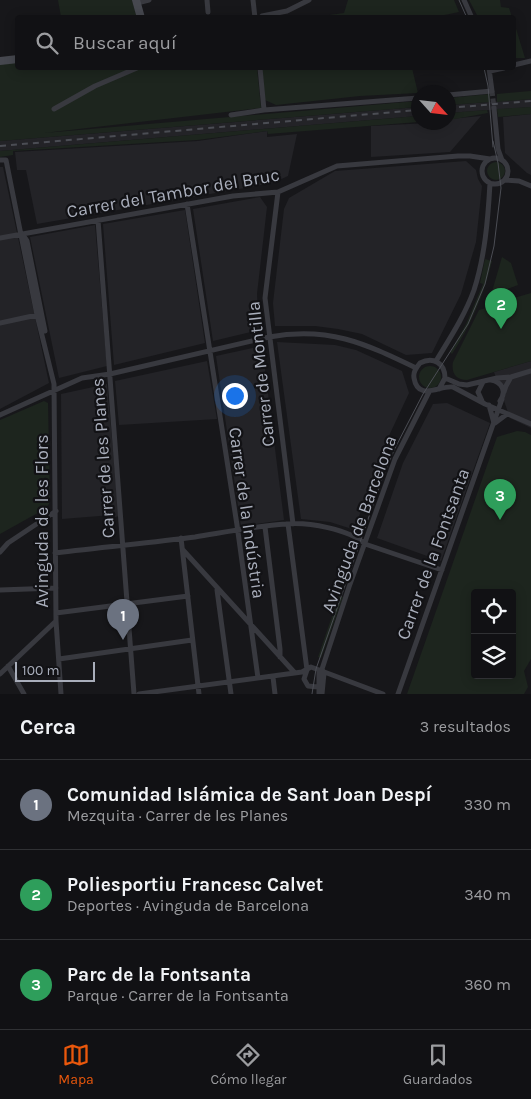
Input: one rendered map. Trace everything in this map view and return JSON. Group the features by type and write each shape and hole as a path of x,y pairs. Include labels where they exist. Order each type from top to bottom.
{"street":[{"path":"141,15 137,1 149,0"},
{"path":"207,0 208,12"},
{"path":"253,0 255,15"},
{"path":"267,15 287,11 309,0"},
{"path":"464,0 471,15"},
{"path":"0,61 15,58"},
{"path":"516,65 531,61"},
{"path":"54,109 95,86 132,70"},
{"path":"260,70 264,110"},
{"path":"456,94 492,91 490,70"},
{"path":"231,115 264,110 411,99"},
{"path":"494,108 498,149 502,160 508,168 505,180"},
{"path":"482,168 498,149"},
{"name":"Carrer del Tambor del Bruc","path":"0,238 233,196 278,192 337,166 458,156 491,159"},
{"path":"475,158 482,168 484,179 492,184 505,180 519,181 531,186"},
{"path":"491,159 502,160"},
{"name":"Avinguda de les Flors","path":"3,160 22,233 37,315 47,349"},
{"path":"436,361 460,320 474,288 485,244 489,193 492,184"},
{"name":"Carrer de Montilla","path":"278,192 265,298 306,670 304,679 308,686 318,687"},
{"name":"Carrer de la Indústria","path":"187,204 258,678"},
{"name":"Carrer de les Planes","path":"98,220 134,694"},
{"name":"Avinguda de les Flors","path":"22,233 27,241 43,321 54,391 56,621 61,694"},
{"path":"0,323 37,315"},
{"path":"0,416 82,378 110,374 292,333 315,333 344,338 367,345 416,368"},
{"path":"439,389 446,378 444,368 436,361 425,361 416,368 414,374 417,386 422,390 429,392 453,388 531,424"},
{"path":"446,378 463,386 507,376 511,377 531,371"},
{"name":"Carrer de la Fontsanta","path":"398,694 500,409 506,386 511,377"},
{"path":"490,405 499,402 503,396 500,384 491,380"},
{"path":"482,402 478,392 483,382"},
{"name":"Avinguda de Barcelona","path":"321,694 318,687 322,671 395,459 429,392"},
{"path":"490,405 494,424 507,414"},
{"path":"0,552 8,543 56,512"},
{"path":"56,553 290,524 337,530 358,537 365,544 442,570"},
{"path":"265,527 280,657"},
{"path":"181,538 199,694"},
{"path":"182,550 294,672"},
{"path":"0,590 56,588"},
{"path":"217,589 231,694"},
{"path":"56,612 188,596"},
{"path":"0,674 56,621"},
{"path":"59,659 192,640"},
{"path":"8,666 24,694"},
{"path":"139,694 169,692 198,685 229,683 302,672 312,668 383,694"},
{"name":"Avinguda de Barcelona","path":"321,694 324,683 322,671"},
{"path":"273,676 275,694"},
{"path":"318,687 324,683"}],"shaded area":[{"path":"58,0 132,0 136,15 61,15"},
{"path":"348,0 454,0 459,12 444,15 330,15 344,13"},
{"path":"469,0 500,0 501,7 509,8 511,15 477,15"},
{"path":"516,29 525,58 516,58"},
{"path":"15,59 15,70 257,70 261,108 44,133 411,102 411,108 0,141 0,61"},
{"path":"262,70 412,70 416,85 411,85 411,93 360,96 276,105 265,100"},
{"path":"531,91 531,99 497,102 497,94"},
{"path":"490,94 490,102 456,104 456,97"},
{"path":"531,99 531,107 456,112 456,104"},
{"path":"531,107 531,114 498,117 497,109"},
{"path":"411,108 411,117 0,151 0,141"},
{"path":"487,110 488,113 456,119 456,112"},
{"path":"531,114 531,175 505,153 503,117"},
{"path":"481,116 450,152 371,157 371,126 411,124 411,130 456,130 456,118"},
{"path":"411,117 411,123 268,134 267,131 197,140 13,151 13,155 0,157 0,151"},
{"path":"267,131 267,137 297,134 288,176 273,183 37,224 26,170 17,170 15,152 198,141"},
{"path":"466,161 476,170 482,186 476,242 461,294 432,353 406,355 362,334 338,329 315,326 275,326 273,303 284,209 289,198 335,171"},
{"path":"496,162 502,165 505,171 502,177 496,180 490,177 487,171 490,165"},
{"path":"0,167 3,167 49,383 0,409"},
{"path":"260,197 267,207 257,294 259,330 213,341 193,209"},
{"path":"185,210 205,343 114,365 103,224"},
{"path":"95,225 107,366 59,378 30,237"},
{"path":"502,257 511,263 518,285 491,295"},
{"path":"485,259 492,261 485,285 471,321 452,354 450,352 466,324 483,284 480,283"},
{"path":"531,293 531,361 467,380 457,377 454,373 453,362 479,310 486,308 488,312 487,306"},
{"path":"277,342 335,345 356,350 402,371 409,393 380,455 355,528 352,529 330,522 301,519"},
{"path":"262,346 284,520 241,526 216,356"},
{"path":"207,361 217,419 119,425 115,381"},
{"path":"531,361 531,428 510,418 494,372"},
{"path":"430,366 438,369 441,377 438,385 430,388 422,385 419,377 422,369"},
{"path":"107,384 119,516 112,518 112,515 62,519 61,394"},
{"path":"44,401 48,403 49,504 43,510 0,534 0,420"},
{"path":"447,403 490,423 441,561 377,538 403,463 433,404"},
{"path":"517,431 525,432 531,435 531,659 524,671 528,687 524,694 407,694 497,437"},
{"path":"339,596 343,597 321,658 318,657"}],"tunnel":[{"path":"492,91 494,108"}],"tram line":[{"path":"459,0 466,15"},
{"path":"484,70 488,86 493,147"},
{"path":"312,694 316,669 382,479 395,448 423,394 468,324 485,284 494,246 501,188 493,141"}],"railway":[{"path":"456,107 531,101"},
{"path":"0,146 411,111"}],"place":[{"name":"Poliesportiu Francesc Calvet","path":"501,329"},
{"name":"Parc de la Fontsanta","path":"500,520"},
{"name":"Comunidad Islámica de Sant Joan Despí","path":"123,640"}]}
